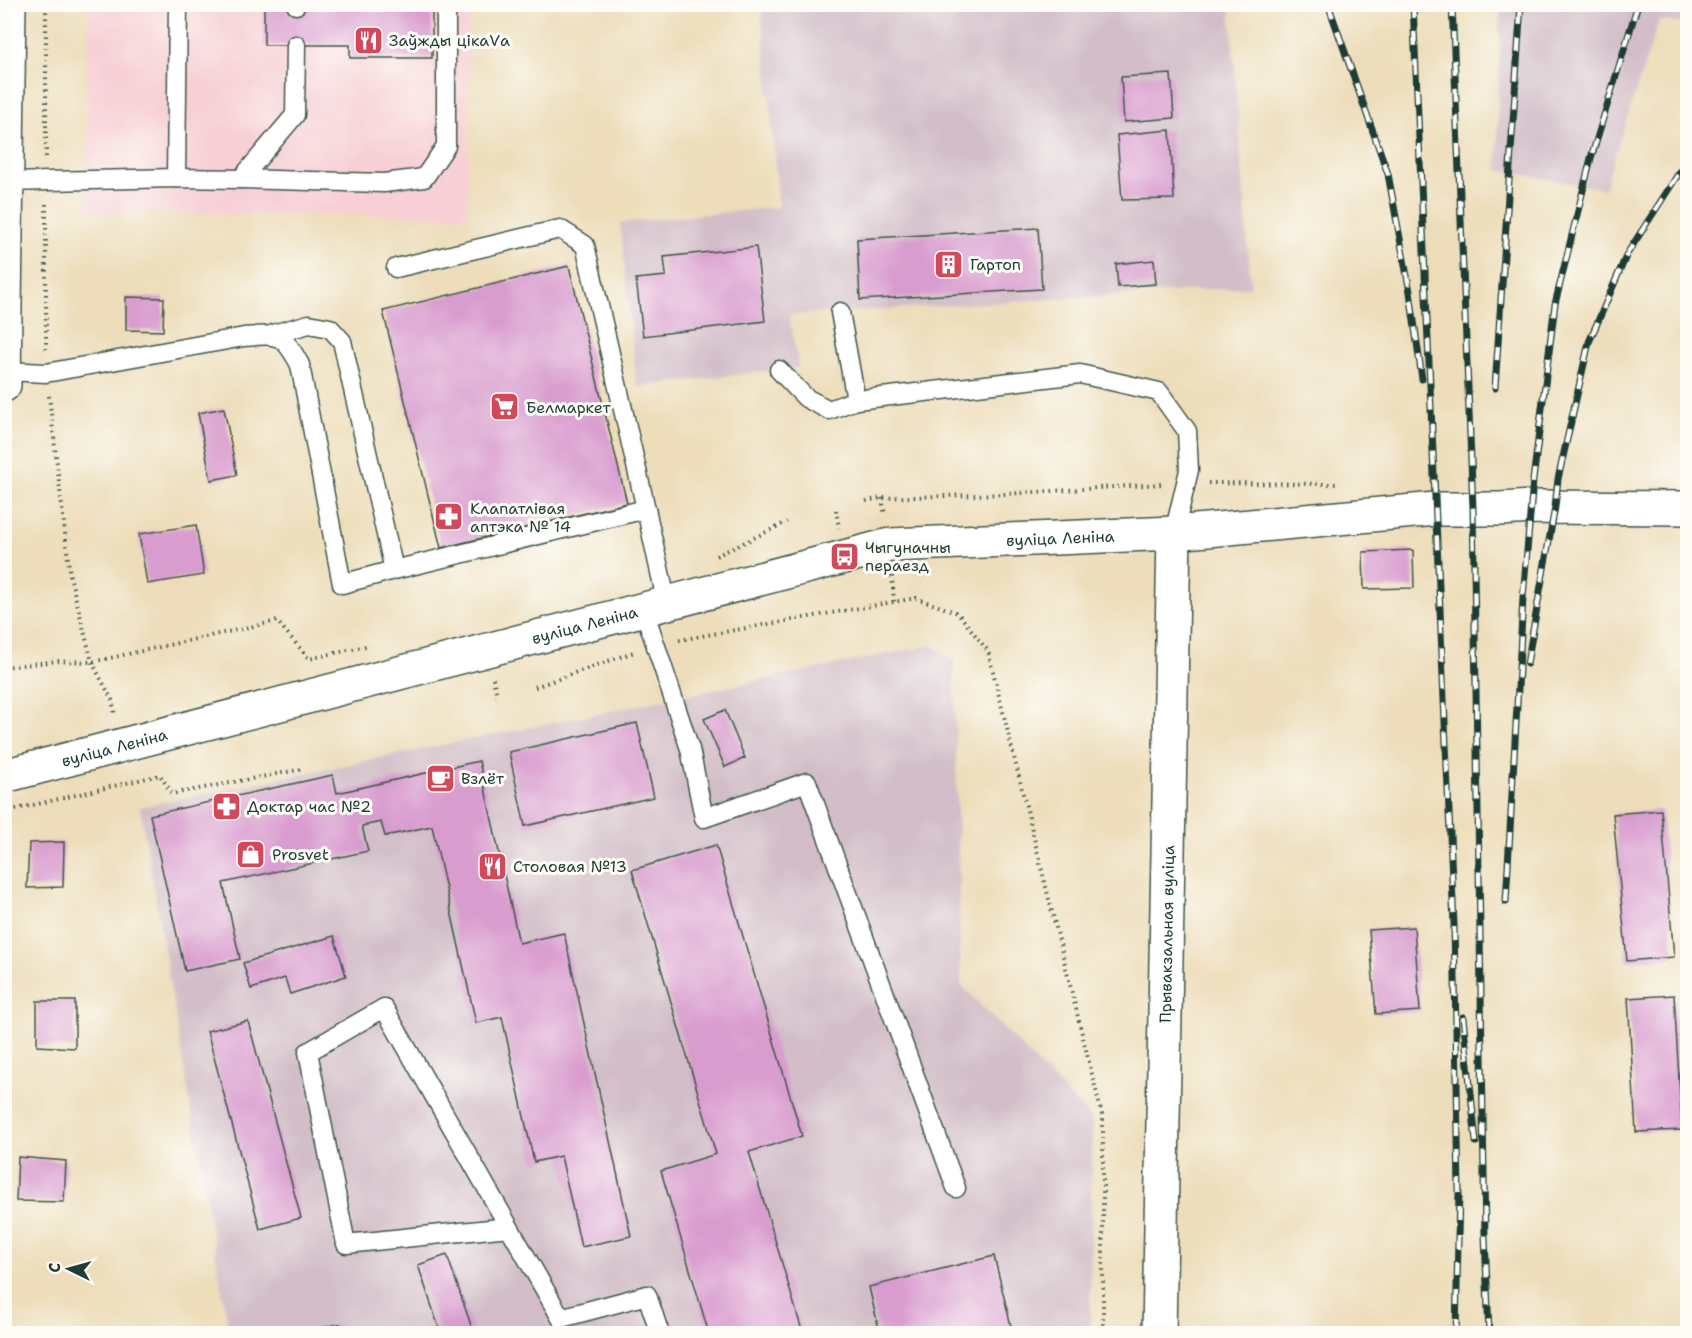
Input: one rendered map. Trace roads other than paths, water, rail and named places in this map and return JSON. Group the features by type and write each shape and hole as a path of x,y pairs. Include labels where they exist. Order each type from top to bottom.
{"street":[{"path":"5,378 8,12"},
{"name":"вуліца Леніна","path":"4,776 890,545 1174,533 1436,509 1688,508"},
{"name":"Прывакзальная вуліца","path":"1159,1334 1174,533"}],"lane":[{"path":"176,178 178,4"},
{"path":"7,183 176,178 384,183 424,178 446,146 446,4"},
{"path":"241,179 295,115 296,45"},
{"path":"396,268 560,229 585,244 646,509 656,607 656,644 690,749 704,818 807,782 956,1188"},
{"path":"840,312 856,400"},
{"path":"5,378 273,334 309,324 330,328 342,341 394,570"},
{"path":"273,334 289,344 300,365 342,584 646,509"},
{"path":"779,370 806,398 829,410 856,400 1080,374 1159,392 1187,431 1189,471 1174,533"},
{"path":"509,1227 345,1244 308,1052 384,1008 561,1318 647,1295 660,1334"}],"railway":[{"path":"1328,4 1388,174 1410,292 1422,379"},
{"path":"1413,4 1454,924 1459,1191 1456,1334"},
{"path":"1452,4 1473,508 1485,1236 1489,1334"},
{"path":"1495,388 1521,4"},
{"path":"1506,902 1523,598 1533,480 1555,304 1591,158 1638,4"},
{"path":"1527,664 1558,479 1589,342 1627,254 1688,159"},
{"path":"1463,1017 1476,1142"}],"place":[{"name":"Заўжды цікаVа","path":"368,40"},
{"name":"Гартоп","path":"949,264"},
{"name":"Белмаркет","path":"505,407"},
{"name":"Клапатлівая аптэка № 14","path":"449,517"},
{"name":"Чыгуначны пераезд","path":"844,556"},
{"name":"Взлёт","path":"440,778"},
{"name":"Доктар час №2","path":"226,806"},
{"name":"Prosvet","path":"251,854"},
{"name":"Столовая №13","path":"492,866"}]}
